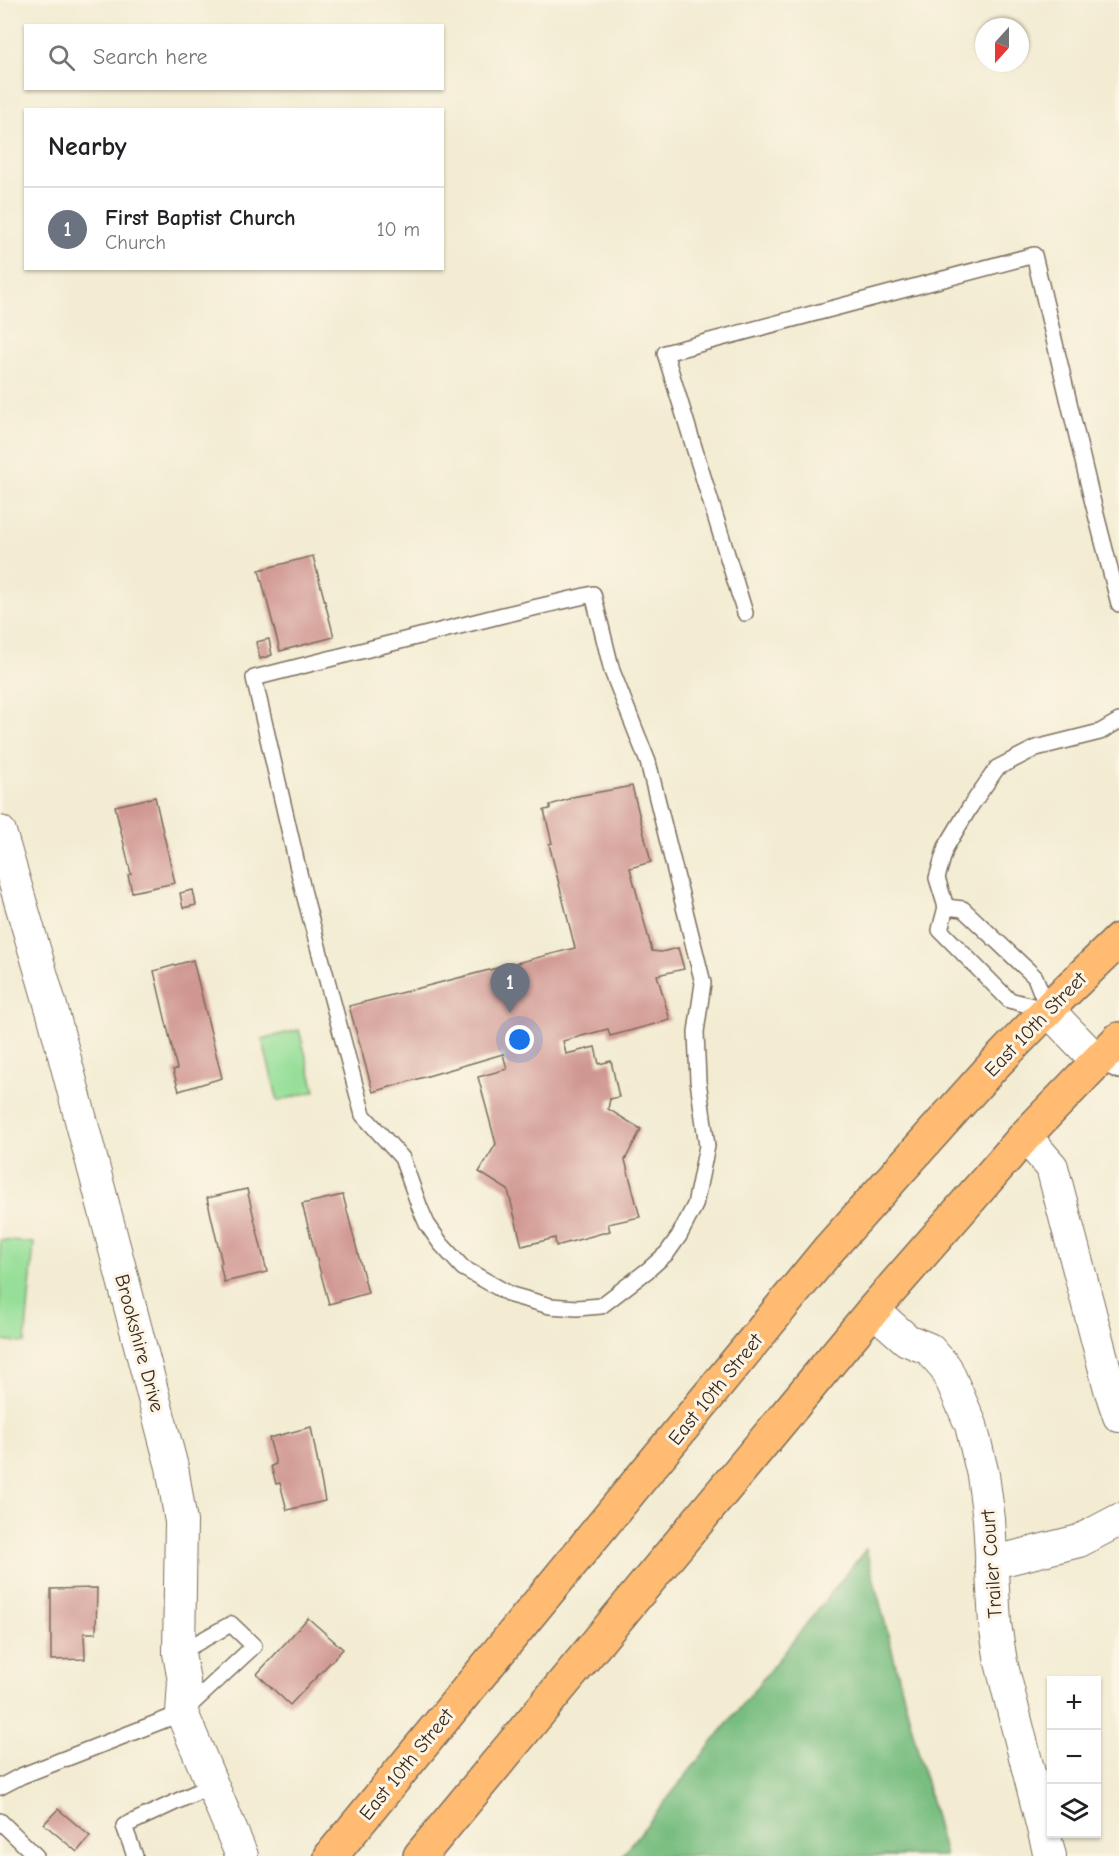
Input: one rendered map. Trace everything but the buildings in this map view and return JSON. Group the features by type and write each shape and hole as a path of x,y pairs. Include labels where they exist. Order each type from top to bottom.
{"main road":[{"name":"East 10th Street","path":"331,1856 829,1249 977,1083 1119,940"},
{"path":"420,1856 873,1310 1025,1136 1112,1057"}],"street":[{"name":"Brookshire Drive","path":"0,832 54,1017 172,1467 181,1522 179,1653 184,1681 182,1713 242,1856"},
{"path":"1048,1010 1112,1057"},
{"path":"1025,1136 1052,1167 1119,1416"},
{"name":"Trailer Court","path":"873,1310 907,1340 929,1349 946,1368 971,1425 983,1475 989,1519 995,1624 1001,1662 1050,1856"},
{"path":"991,1563 1079,1541 1119,1520"}],"lane":[{"path":"745,613 665,353 1034,255 1119,604"},
{"path":"593,594 612,671 648,762 703,983 696,1032 698,1081 707,1146 695,1205 667,1253 601,1306 578,1308 554,1307 511,1295 463,1268 441,1244 427,1224 402,1158 363,1114 303,890 254,678 593,594"},
{"path":"1048,1010 1009,1000 940,930 946,907 937,879 946,847 970,807 998,768 1036,748 1100,732 1119,721"},
{"path":"946,907 963,909 1035,977 1048,1010"},
{"path":"0,1787 21,1776 182,1713 254,1646 231,1624 179,1653"},
{"path":"135,1856 124,1826 212,1785"},
{"path":"0,1821 36,1856"}],"green space":[{"path":"299,1030 315,1091 278,1101 262,1039"},
{"path":"0,1240 34,1243 25,1343 0,1341"},
{"path":"866,1549 945,1856 622,1856"}],"place":[{"name":"First Baptist Church","path":"510,1013"}]}
